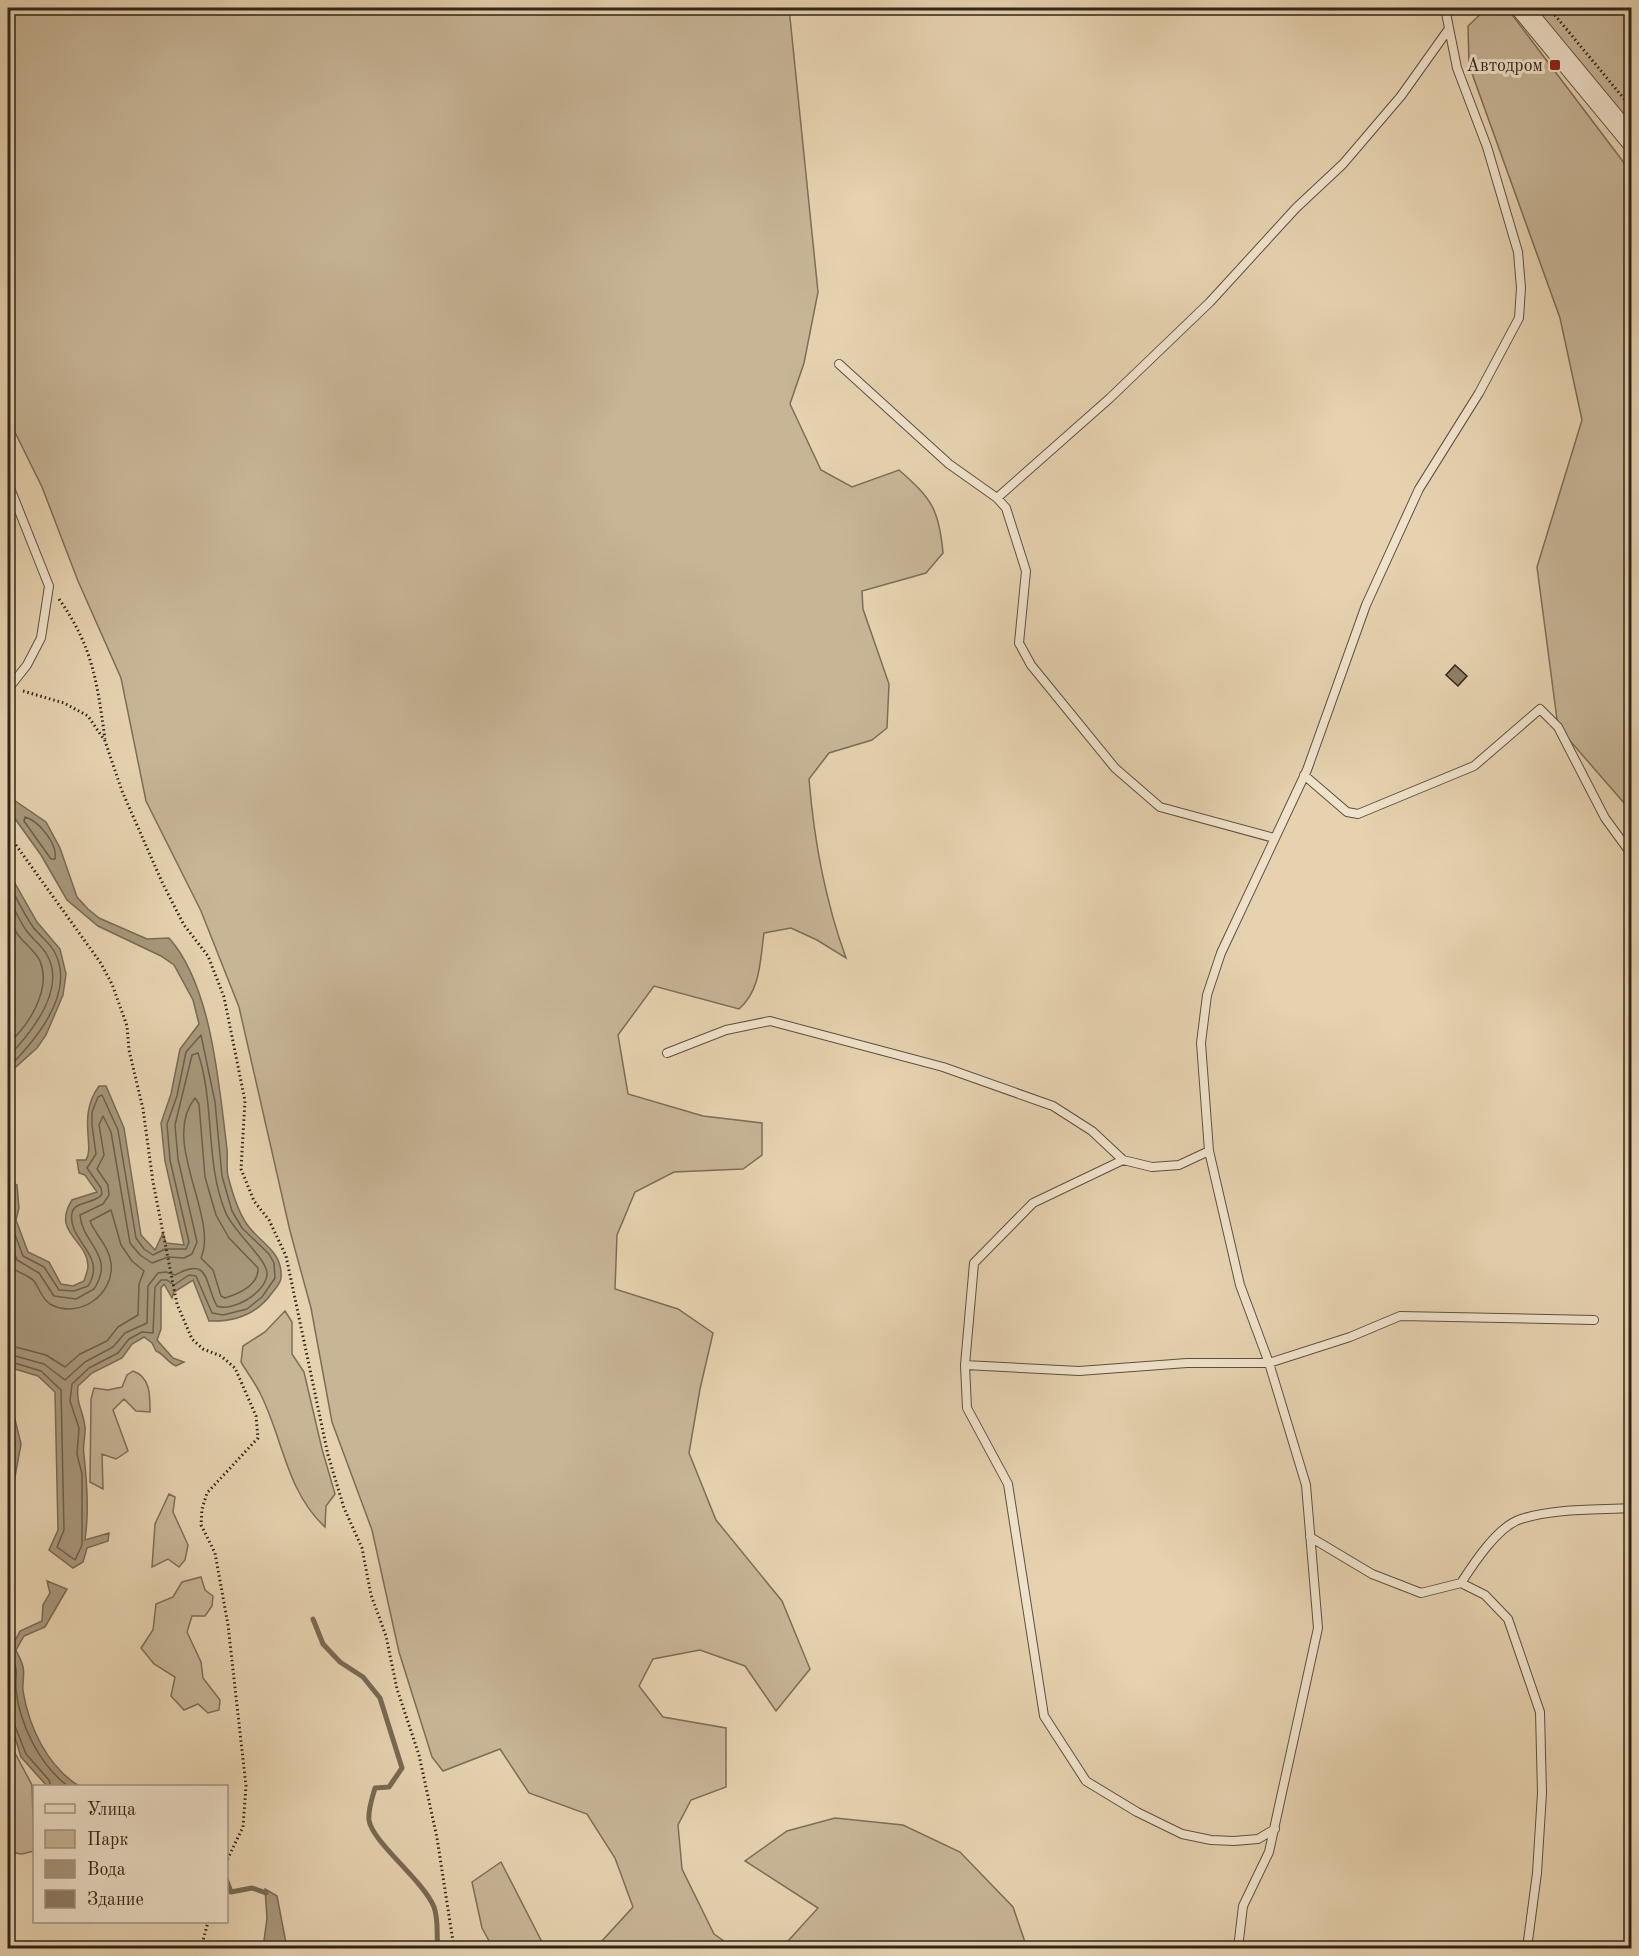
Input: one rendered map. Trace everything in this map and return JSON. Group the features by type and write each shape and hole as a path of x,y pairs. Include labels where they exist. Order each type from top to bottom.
{"street":[{"path":"1522,8 1632,141"}],"lane":[{"path":"1238,1948 1242,1905 1269,1852 1275,1829 1318,1628 1306,1485 1269,1363 1240,1285 1209,1151 1201,1043 1207,995 1221,953 1304,775 1366,605 1419,489 1479,393 1519,318 1521,288 1518,252 1487,147 1457,68 1445,8"},
{"path":"997,498 1110,398 1210,302 1296,208 1342,164 1401,96 1448,30"},
{"path":"839,364 949,464 1006,507 1026,571 1019,644 1031,665 1115,768 1160,807 1274,838"},
{"path":"8,483 49,586 41,638 27,665 9,688"},
{"path":"1304,775 1347,812 1358,814 1474,766 1540,709 1558,727 1605,818 1632,855"},
{"path":"667,1053 726,1030 770,1021 943,1067 1053,1106 1092,1131 1124,1160 1152,1167 1179,1165 1209,1151"},
{"path":"1124,1160 1033,1203 974,1263 964,1365 967,1408 1008,1484 1044,1716 1086,1781 1137,1812 1182,1834 1211,1840 1258,1839 1275,1829"},
{"path":"964,1365 1078,1371 1188,1363 1269,1363 1350,1337 1400,1316 1594,1320"},
{"path":"1310,1537 1372,1574 1421,1593 1461,1582 1484,1548 1519,1519 1565,1512 1632,1508"},
{"path":"1461,1582 1485,1595 1508,1619 1540,1712 1541,1804 1537,1873 1527,1948"}],"path":[{"path":"1549,8 1632,108"},
{"path":"49,586 77,626 93,662 105,741 122,791 162,882 184,925 208,956 224,997 245,1101 241,1168 254,1201 269,1220 286,1256 328,1455 344,1508 362,1548 371,1595 386,1636 398,1689 419,1755 437,1838 454,1948"},
{"path":"9,688 64,703 88,716 105,741"},
{"path":"8,834 100,962 112,984 127,1026 129,1050 143,1109 174,1292 181,1314 192,1339 203,1350 221,1356 235,1368 256,1416 258,1438 207,1493 201,1525 214,1554 228,1624 246,1786 243,1827 228,1858"},
{"path":"201,1948 208,1923"}],"green space":[{"path":"8,8 789,8 818,292 804,363 790,404 821,470 852,487 899,470 910,480 932,506 939,526 943,553 926,573 862,591 863,609 889,684 887,728 872,740 829,753 809,779 822,870 832,914 846,958 817,940 791,928 764,933 756,984 739,1009 654,986 618,1035 628,1094 703,1116 762,1123 762,1155 743,1169 674,1172 635,1192 617,1235 615,1289 678,1309 713,1333 689,1453 716,1520 782,1601 810,1669 776,1711 745,1666 700,1650 653,1659 639,1686 663,1717 726,1728 726,1787 691,1800 678,1825 682,1869 714,1934 734,1948 583,1948 600,1943 633,1907 615,1858 587,1814 529,1793 500,1749 443,1771 432,1757 399,1652 372,1530 332,1422 311,1308 290,1231 239,1007 201,911 146,801 121,678 78,581 42,487 8,418"},
{"path":"1487,8 1507,8 1631,172 1631,811 1558,727 1537,567 1582,420 1560,318 1469,65 1468,26"},
{"path":"1522,8 1631,8 1631,141"},
{"path":"285,1311 292,1322 292,1354 304,1372 335,1494 326,1506 325,1527 312,1513 293,1481 268,1410 241,1362 243,1346 265,1332"},
{"path":"133,1371 139,1374 146,1383 150,1412 136,1411 124,1399 113,1410 128,1451 116,1459 102,1454 103,1489 90,1482 91,1399 94,1388 108,1390 122,1387 127,1375"},
{"path":"169,1494 175,1497 173,1512 188,1545 185,1560 179,1567 168,1559 152,1567 155,1524"},
{"path":"201,1577 205,1590 213,1596 212,1606 205,1616 192,1616 187,1632 201,1662 203,1678 220,1700 219,1710 208,1713 198,1704 184,1710 171,1696 175,1677 154,1664 141,1648 153,1630 156,1604 173,1597 182,1582"},
{"path":"8,1740 32,1785 33,1851 22,1854 8,1852"},
{"path":"835,1818 903,1825 960,1852 1013,1907 1027,1948 763,1948 788,1941 818,1908 745,1861 787,1831"},
{"path":"501,1862 545,1948 493,1948 482,1928 472,1882"}],"water":[{"path":"8,796 46,822 60,848 77,897 88,909 99,918 147,939 169,938 184,958 195,982 211,1038 224,1124 227,1173 233,1194 246,1223 274,1254 281,1268 280,1282 266,1300 252,1311 227,1320 209,1321 193,1280 174,1292 172,1298 164,1284 161,1288 161,1329 157,1340 173,1358 184,1362 176,1366 156,1351 152,1343 144,1337 132,1344 122,1358 92,1373 78,1386 78,1398 85,1430 87,1508 85,1540 109,1533 108,1541 87,1548 83,1562 73,1568 49,1550 58,1530 55,1392 38,1376 8,1367 8,1180 17,1185 19,1208 16,1220 28,1252 49,1262 61,1284 73,1286 84,1281 88,1268 86,1257 83,1249 68,1229 67,1211 72,1200 97,1192 85,1175 79,1173 77,1160 86,1160 88,1154 88,1119 92,1097 99,1086 106,1086 124,1128 141,1235 155,1250 163,1233 166,1243 184,1245 165,1161 161,1123 171,1094 180,1049 199,1024 193,1000 174,965 161,956 98,926 67,900 41,855 8,809"},
{"path":"8,871 37,922 60,949 66,974 63,995 46,1035 37,1048 8,1074"},
{"path":"8,1406 12,1407 21,1444 8,1515"},
{"path":"47,1581 67,1589 45,1627 24,1636 16,1650 24,1673 23,1691 26,1705 35,1732 49,1757 78,1785 46,1785 21,1757 8,1715 8,1654 20,1631 42,1621 43,1605 50,1593"},
{"path":"265,1889 277,1896 287,1948 263,1948 267,1918"}],"building":[{"path":"1455,665 1467,676 1458,686 1446,675"}],"waterway":[{"path":"313,1619 323,1644 340,1662 363,1677 380,1698 402,1768 389,1787 375,1788 369,1820 379,1839 420,1885 434,1907 438,1948"},
{"path":"228,1884 231,1892 252,1888 266,1893"}],"place":[{"name":"Автодром","path":"1555,65"}]}
